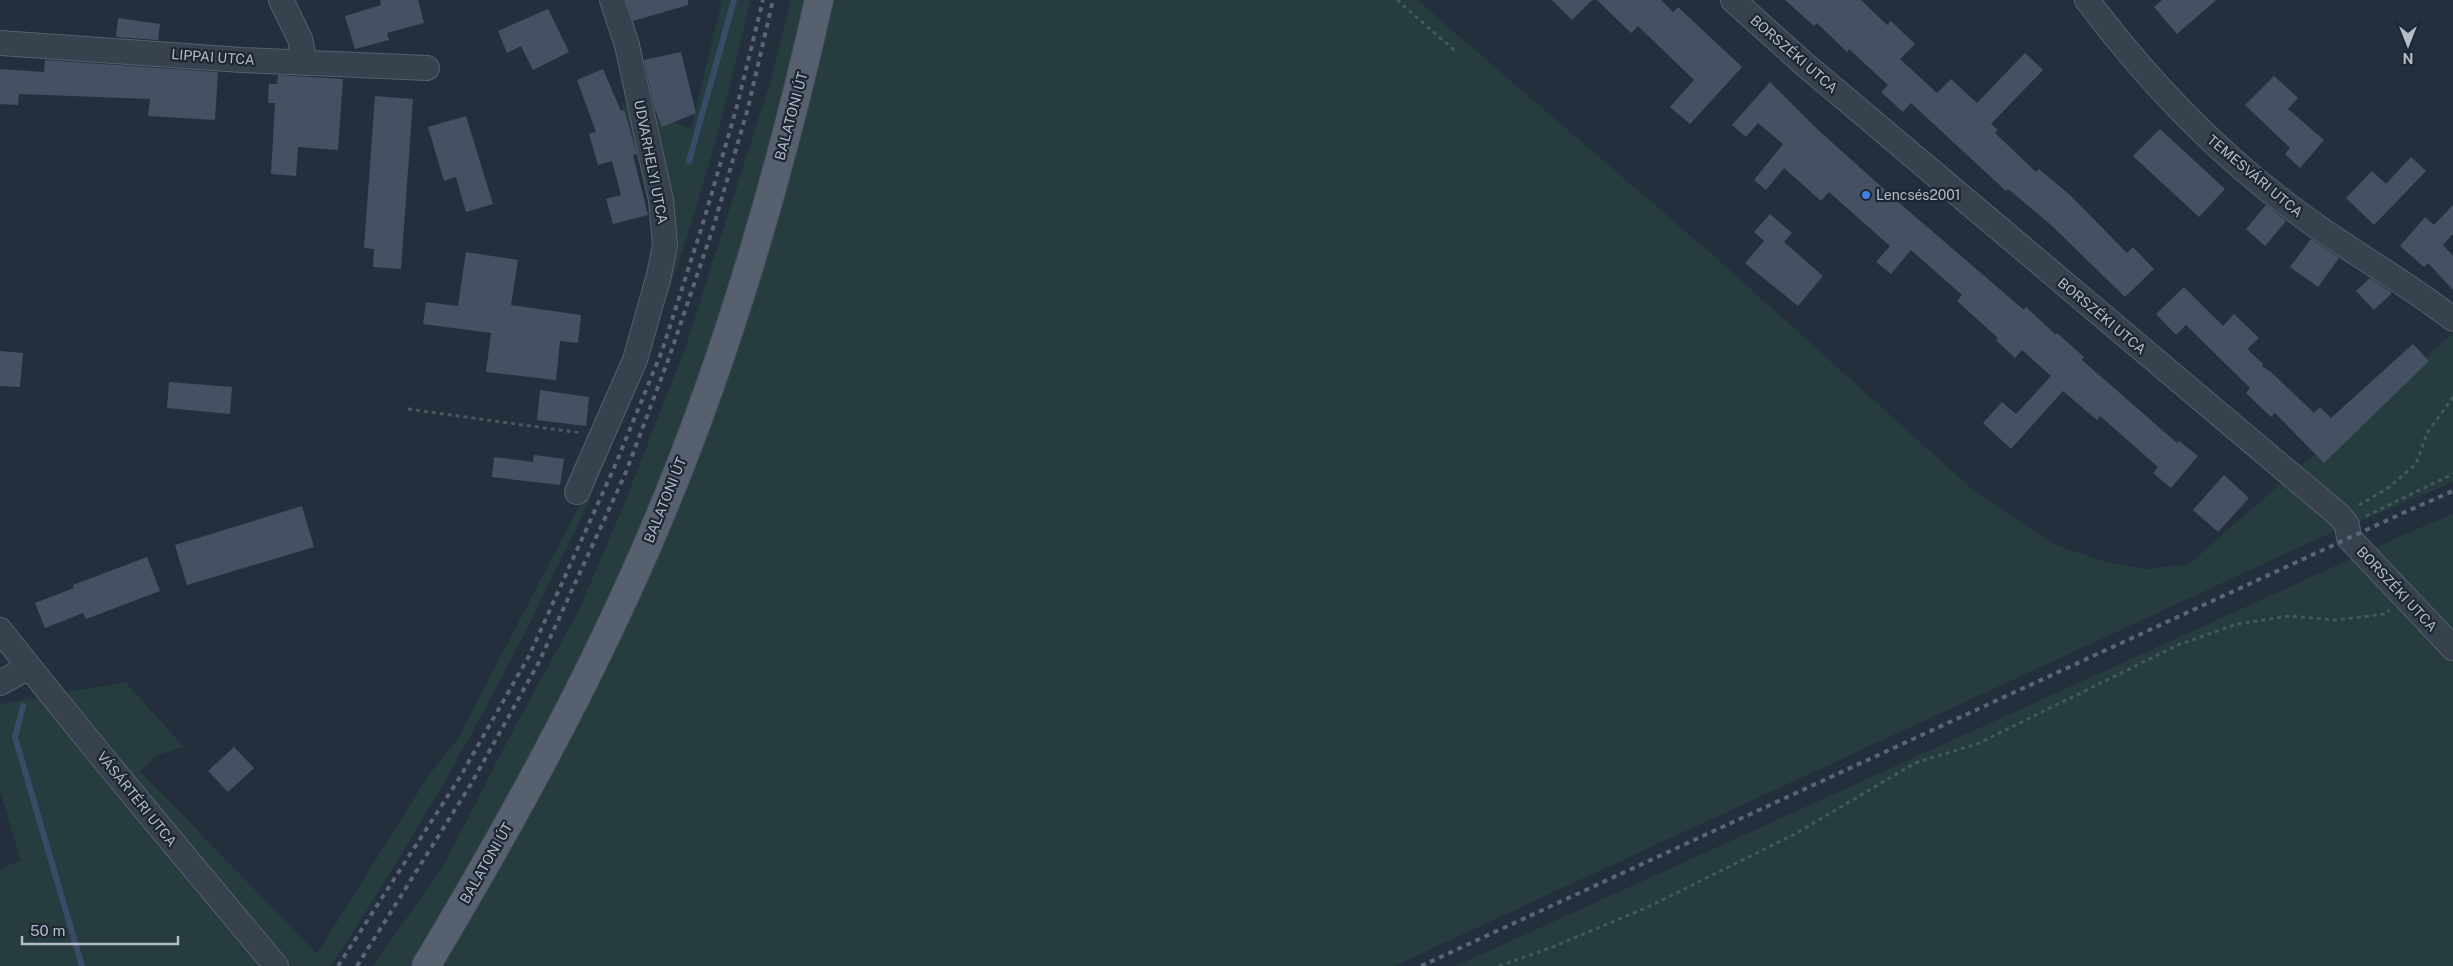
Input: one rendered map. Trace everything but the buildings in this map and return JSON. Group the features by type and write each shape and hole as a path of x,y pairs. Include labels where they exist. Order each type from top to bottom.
{"main road":[{"name":"BALATONI ÚT","path":"426,966 482,873 546,756 652,535 723,346 757,242 802,74 819,0"}],"street":[{"path":"281,0 300,39 305,63"},
{"name":"UDVARHELYI UTCA","path":"577,492 604,436 635,360 659,275 665,245 661,200 627,45 612,0"},
{"name":"BORSZÉKI UTCA","path":"1733,0 1856,108 2343,521 2349,538 2404,598 2452,644"},
{"name":"TEMESVÁRI UTCA","path":"2087,0 2156,87 2246,172 2297,212 2453,319"},
{"name":"LIPPAI UTCA","path":"0,43 305,63 427,68"},
{"name":"VÁSÁRTÉRI UTCA","path":"0,630 86,735 111,770 276,966"},
{"path":"0,683 29,667"}],"path":[{"path":"1397,0 1454,50"},
{"path":"2343,521 2388,488 2416,464 2427,433 2453,397"},
{"path":"408,409 604,436"},
{"path":"2343,521 2453,474"},
{"path":"1499,966 1550,948 1648,907 1795,834 1915,764 1977,744 2178,645 2236,624 2289,616 2335,620 2384,614 2404,598"}],"green space":[{"path":"722,0 750,0 736,64 702,189 682,252 616,436 580,520 496,688 417,829 331,966 0,966 0,869 21,860 0,791 0,704 125,682 184,747 157,755 140,771 317,954 429,775 457,740 584,497 606,412 640,319 652,256 652,226 647,190 621,102 691,129"},
{"path":"791,0 1417,0 1714,256 1973,490 2055,545 2106,562 2148,569 2189,564 2453,333 2453,482 2315,540 1394,966 373,966 444,865 509,738 579,610 623,507 685,349 769,86"},
{"path":"2453,514 2453,966 1456,966 2417,529"}],"waterway":[{"path":"689,161 734,0"},
{"path":"23,706 15,737 82,966"}],"railway":[{"path":"338,966 460,777 529,656 614,468 662,351 704,220 737,106 763,0"},
{"path":"357,966 471,784 539,662 626,472 670,355 714,225 748,108 773,0"},
{"path":"1421,966 2453,491"}],"place":[{"name":"Lencsés2001","path":"1866,195"}]}
